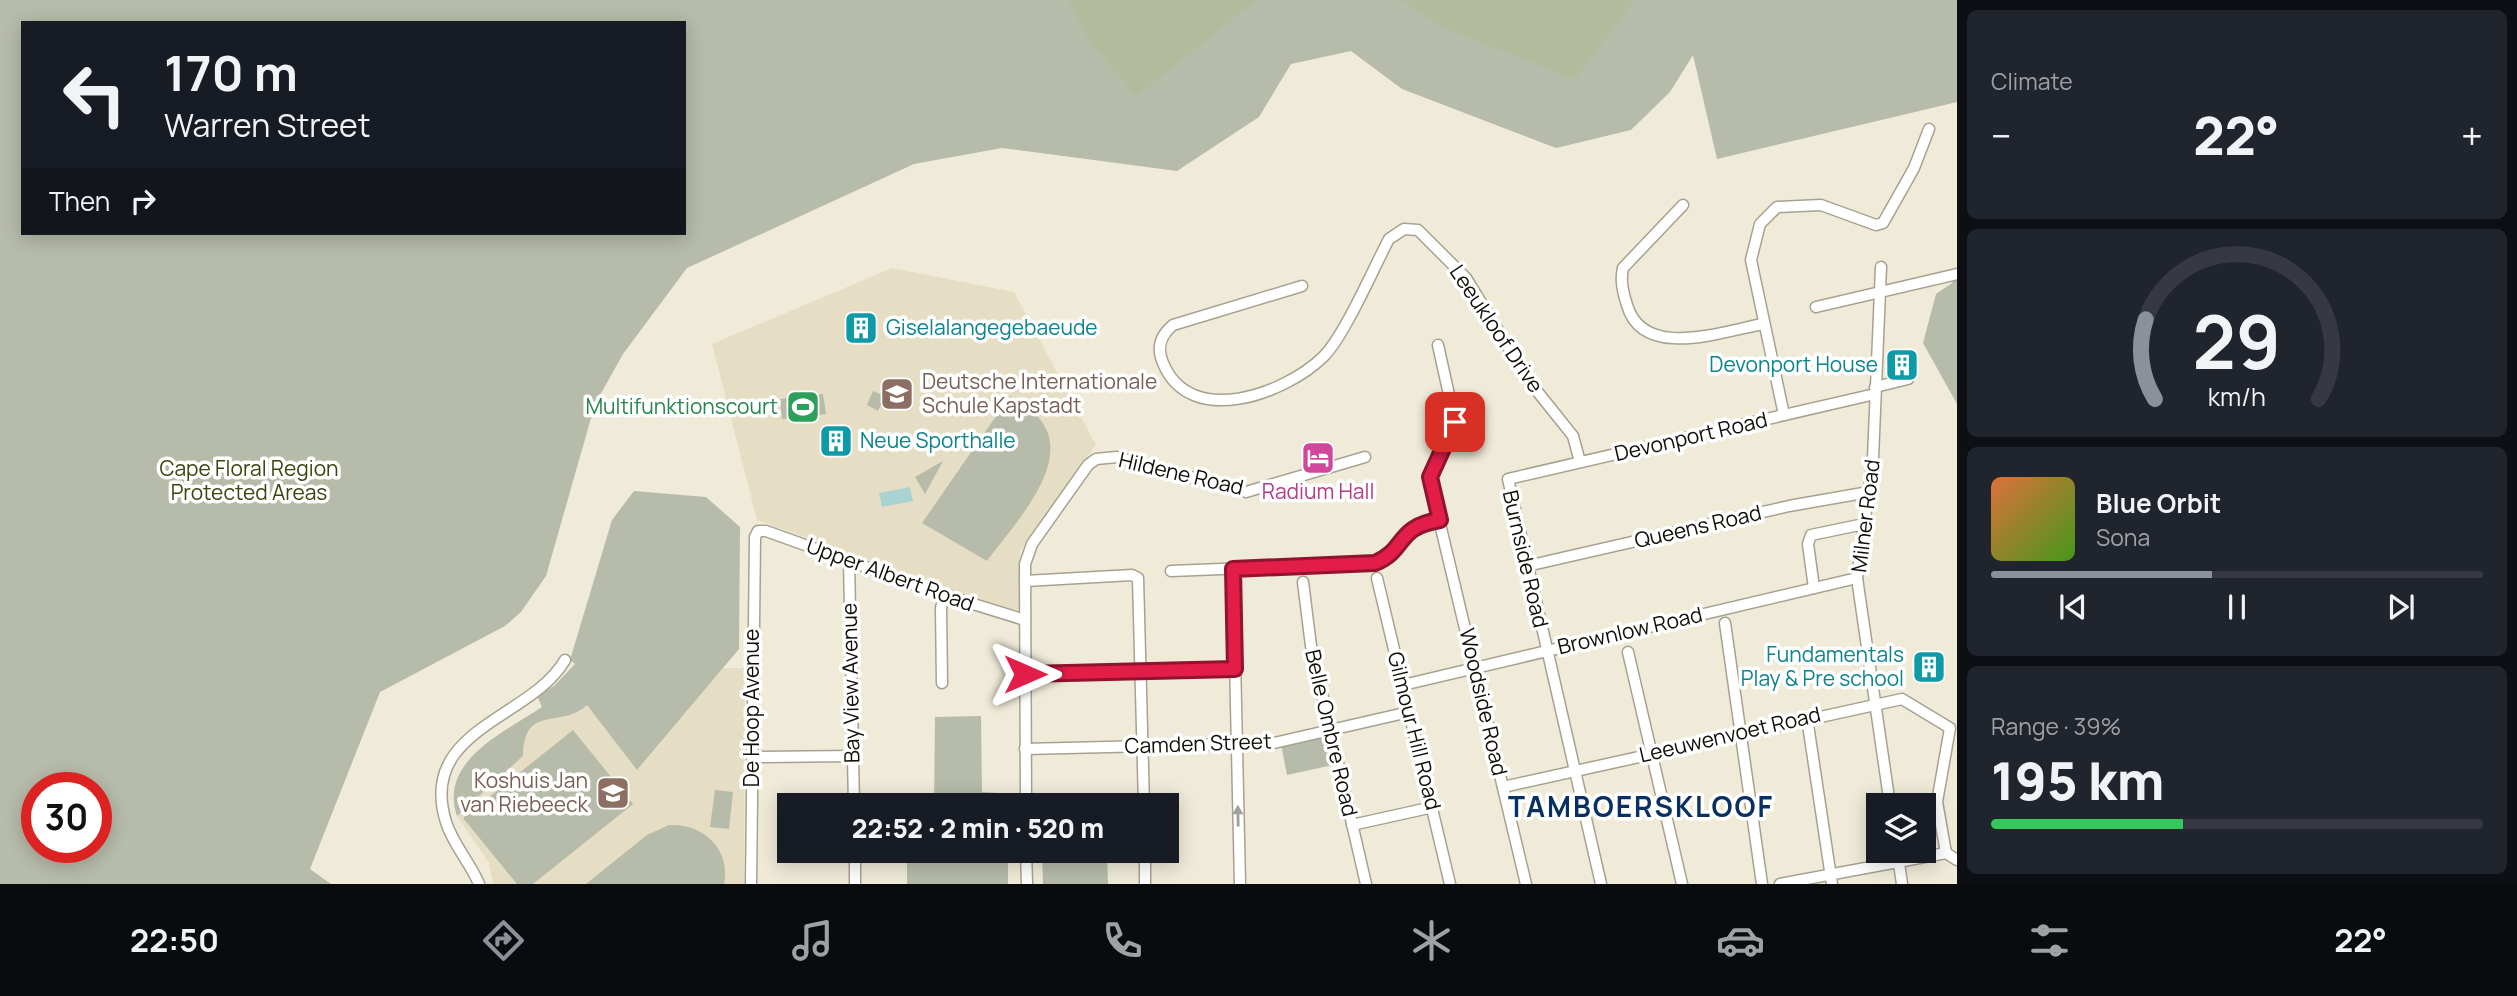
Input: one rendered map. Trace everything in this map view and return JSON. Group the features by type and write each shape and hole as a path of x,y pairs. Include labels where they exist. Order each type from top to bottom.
{"street":[{"path":"1784,415 1751,260 1760,224 1765,216 1782,206 1818,205 1876,225 1884,223 1914,168 1929,129"},
{"path":"1683,205 1624,265 1622,287 1632,318 1651,335 1668,340 1763,324"},
{"name":"Leeukloof Drive","path":"1302,286 1173,324 1165,333 1159,348 1162,361 1173,382 1181,391 1196,398 1237,399 1271,389 1297,377 1331,348 1389,239 1404,229 1414,229 1428,236 1472,286 1529,381 1573,436 1580,462"},
{"name":"Milner Road","path":"1881,267 1869,492 1857,578 1888,793"},
{"path":"1816,307 1957,274"},
{"name":"Woodside Road","path":"1438,345 1455,422 1430,477 1526,884"},
{"name":"Devonport Road","path":"1508,479 1784,415 1908,379"},
{"name":"Hildene Road","path":"1026,793 1025,581 1028,550 1088,465 1096,459 1117,457 1246,492 1364,457"},
{"name":"Burnside Road","path":"1508,479 1601,884"},
{"name":"Queens Road","path":"1527,566 1789,506 1869,492"},
{"path":"1171,571 1375,563 1388,555 1412,527 1440,520"},
{"path":"1815,588 1808,544 1811,535 1864,524"},
{"name":"Upper Albert Road","path":"757,533 766,531 944,595 1025,620"},
{"name":"De Hoop Avenue","path":"751,884 757,533"},
{"name":"Bay View Avenue","path":"849,561 854,793"},
{"path":"1233,569 1240,884"},
{"path":"1025,581 1137,577 1144,793"},
{"name":"Gilmour Hill Road","path":"1377,578 1450,884"},
{"name":"Brownlow Road","path":"1403,685 1857,578"},
{"name":"Belle Ombre Road","path":"1303,582 1311,646 1366,884"},
{"path":"942,683 941,608 944,595"},
{"path":"1725,623 1762,884"},
{"path":"1628,652 1682,884"},
{"path":"479,884 445,821 442,801 447,770 456,752 470,737 550,681 565,660"},
{"path":"1025,674 1235,669"},
{"name":"Leeuwenvoet Road","path":"1503,787 1902,699 1950,728 1946,764"},
{"name":"Camden Street","path":"1026,749 1274,743 1409,712"},
{"path":"1807,718 1832,879"},
{"path":"752,757 853,756"},
{"path":"1946,853 1937,803 1946,764 1957,771"},
{"path":"1352,825 1433,807"},
{"path":"1936,854 1946,853 1957,860"},
{"path":"855,863 855,884"},
{"path":"1026,863 1027,884"},
{"path":"1145,863 1145,884"},
{"path":"1780,884 1832,879 1878,863"},
{"path":"1899,863 1902,884"}],"shaded area":[{"name":"Deutsche Internationale Schule Kapstadt","path":"892,268 1014,292 1096,445 1020,551 1021,606 1015,614 757,520 712,344"},
{"name":"Koshuis Jan van Riebeeck","path":"723,668 745,668 744,884 493,884 489,863 457,816 523,756 523,738 540,720 580,712 587,704 638,769"}],"green space":[{"name":"Cape Floral Region Protected Areas","path":"0,0 1957,0 1957,102 1717,159 1693,55 1670,92 1631,130 1556,148 1402,89 1351,51 1291,64 1259,117 1177,171 1002,148 914,164 687,268 623,354 595,404 546,576 521,612 505,626 380,692 310,869 331,884 0,884"},
{"path":"1068,0 1256,0 1137,96 1090,42"},
{"path":"1401,0 1635,0 1575,79 1442,27"},
{"path":"1957,272 1957,404 1923,343 1936,294 1952,283"},
{"path":"873,391 885,396 878,411 867,405"},
{"name":"Multifunktionscourt","path":"823,394 826,414 782,419 780,399"},
{"path":"1010,396 1036,415 1048,432 1050,451 1046,471 1037,491 987,561 922,523"},
{"path":"943,461 925,494 915,477"},
{"path":"634,491 706,497 740,527 739,649 637,770 587,705 567,716 537,723 530,729 525,740 523,756 457,816 454,797 457,779 466,764 494,738 542,707 537,696 554,686 575,664 570,660 612,520"},
{"path":"981,716 982,792 1001,793 934,793 935,717"},
{"path":"573,730 633,804 533,884 517,884 463,818"},
{"path":"1320,737 1328,744 1333,765 1287,775 1281,744"},
{"path":"715,790 733,792 729,829 710,827"},
{"path":"669,825 693,828 712,841 723,860 724,884 586,884 647,835"},
{"path":"907,863 1008,863 1008,884 907,884"},
{"path":"1042,863 1107,863 1108,884 1043,884"}],"water":[{"path":"910,487 913,501 882,507 879,493"}],"place":[{"name":"Giselalangegebaeude","path":"861,328"},
{"name":"Devonport House","path":"1902,365"},
{"name":"Deutsche Internationale Schule Kapstadt","path":"897,394"},
{"name":"Multifunktionscourt","path":"803,407"},
{"name":"Neue Sporthalle","path":"836,441"},
{"name":"Radium Hall","path":"1318,458"},
{"name":"Fundamentals Play & Pre school","path":"1929,667"},
{"name":"Koshuis Jan van Riebeeck","path":"613,793"}],"district":[{"name":"TAMBOERSKLOOF","path":"1641,807"}],"route":[{"path":"1025,674 1235,669 1233,569 1375,563 1386,558 1412,527 1440,520 1430,477 1455,422"}]}
